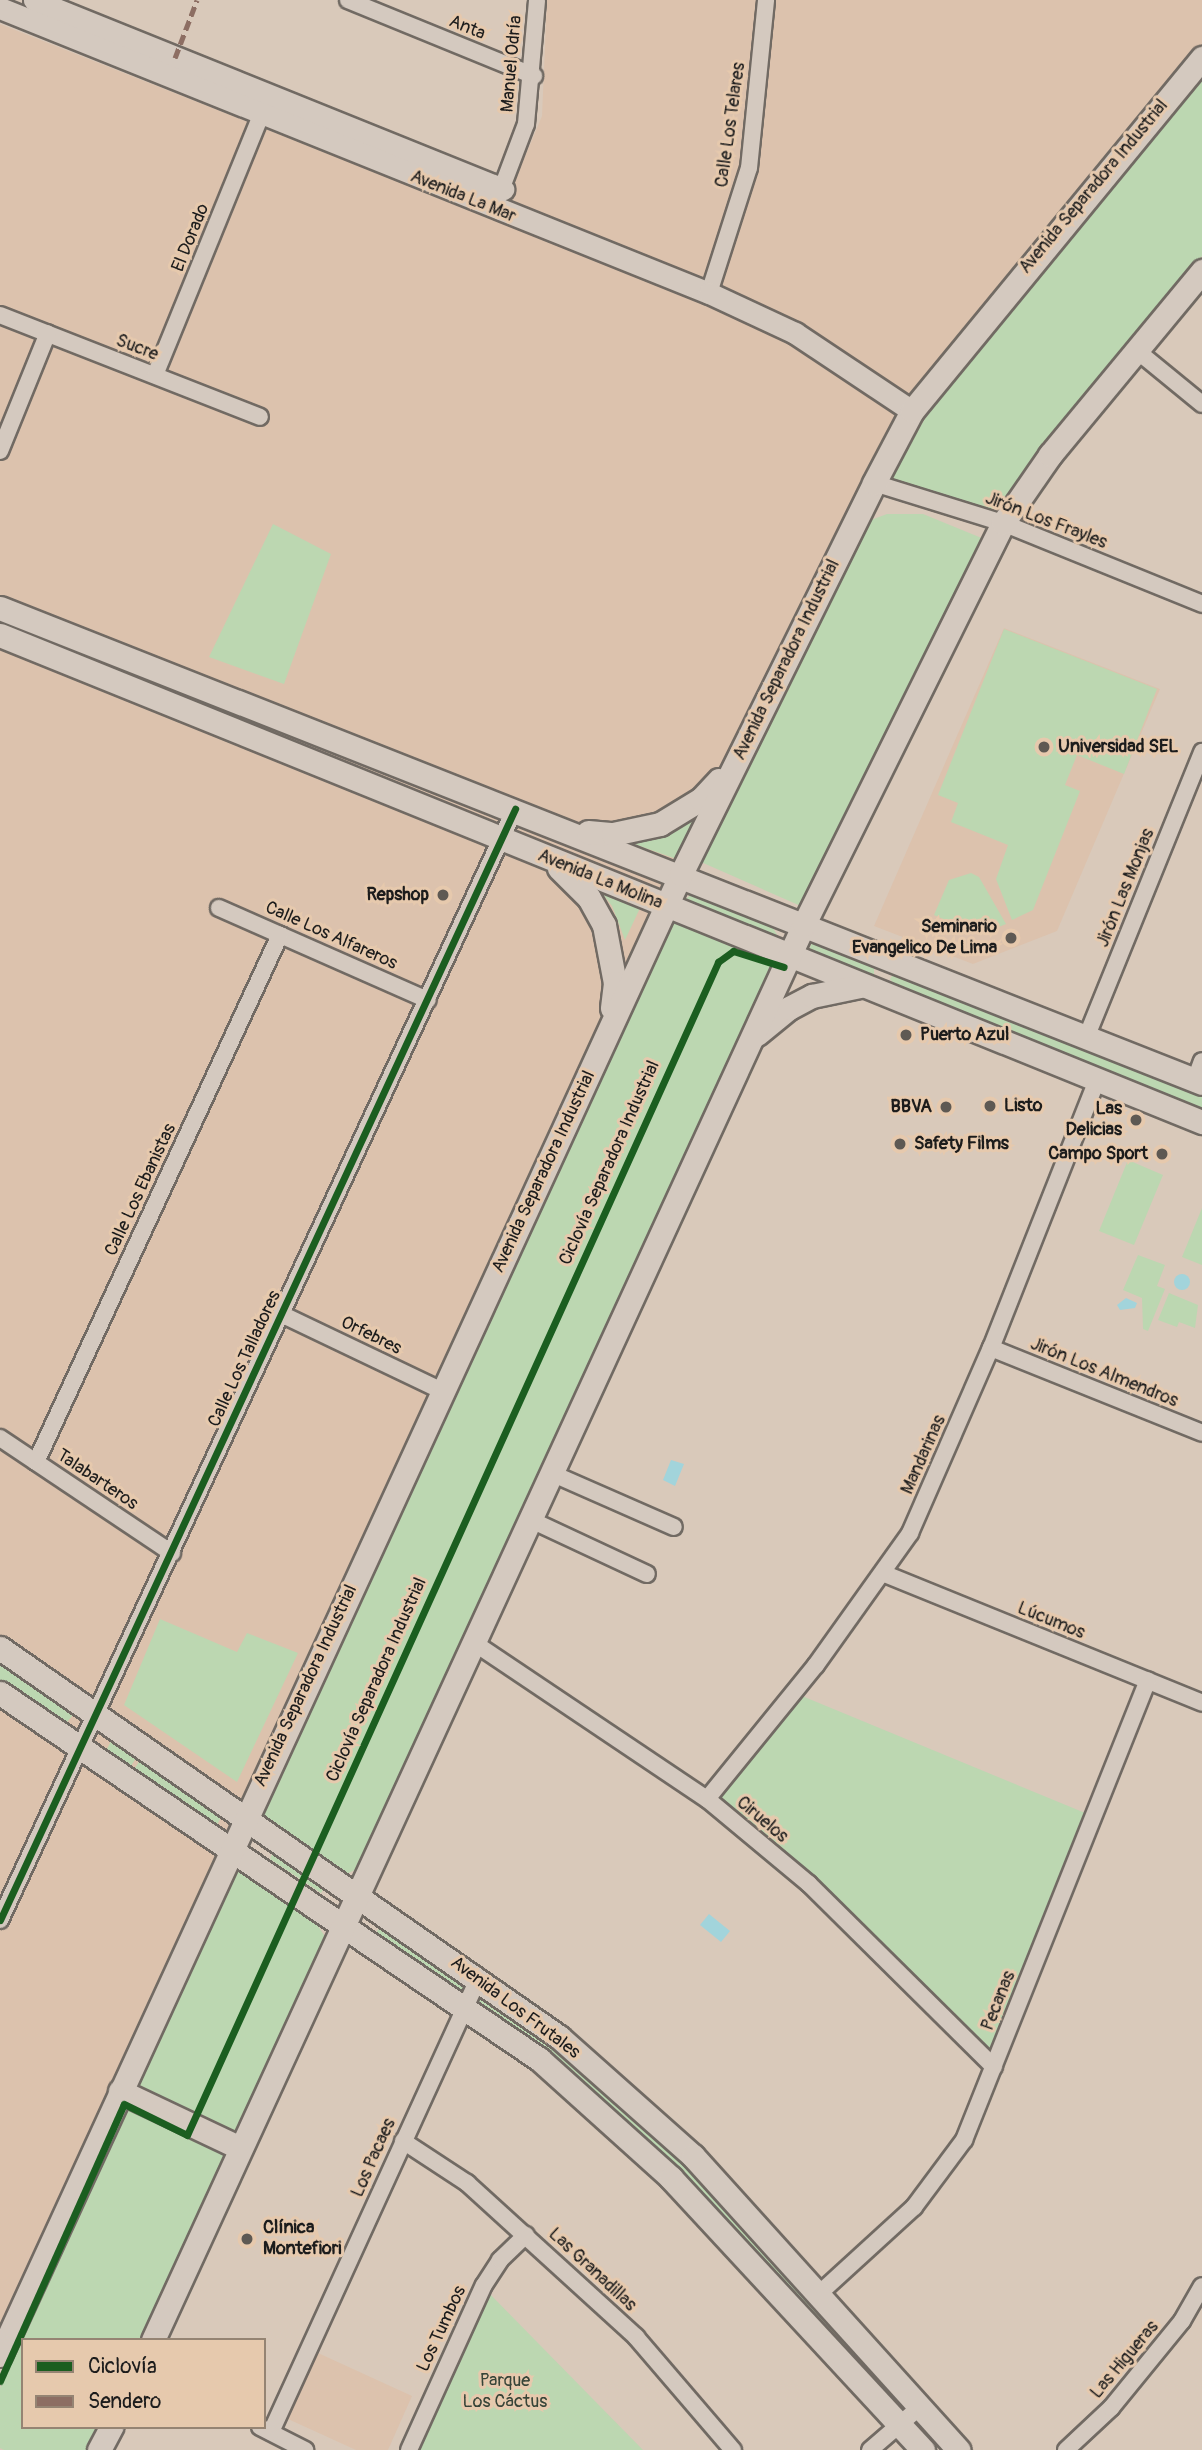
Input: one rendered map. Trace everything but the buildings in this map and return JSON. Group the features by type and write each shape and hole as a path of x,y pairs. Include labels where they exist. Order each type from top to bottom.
{"main road":[{"name":"Avenida Separadora Industrial","path":"0,2355 229,1850 666,906 874,483 912,411 1202,58"},
{"path":"154,2338 342,1923 789,956 1003,523 1050,455 1202,271"},
{"name":"Avenida La Molina","path":"0,608 681,874 1086,1038 1200,1075"},
{"name":"Avenida La Molina","path":"0,635 1202,1122"},
{"path":"83,669 93,645"},
{"path":"303,759 314,730"},
{"path":"562,827 614,834 660,824 701,799 739,756"},
{"path":"545,858 576,883 604,925 615,984 603,1046"},
{"path":"892,998 882,980 887,967 935,976"},
{"path":"750,1041 801,1002 862,986"},
{"name":"Avenida Los Frutales","path":"0,1648 479,1978 559,2037 693,2155 821,2292 959,2450"},
{"name":"Avenida Los Frutales","path":"0,1693 229,1850 465,2006 539,2059 671,2178 923,2450"},
{"path":"120,2091 240,2148"},
{"path":"99,2450 109,2429"}],"street":[{"name":"Avenida La Mar","path":"34,0 503,189"},
{"name":"Anta","path":"348,0 534,76"},
{"name":"Manuel Odría","path":"493,209 526,124 534,76 537,0"},
{"name":"Calle Los Telares","path":"709,293 749,167 766,0"},
{"name":"Avenida La Mar","path":"0,8 493,209 709,293 795,333 912,411"},
{"name":"El Dorado","path":"155,376 261,115"},
{"name":"Sucre","path":"0,315 260,417"},
{"path":"0,452 48,333"},
{"path":"1136,350 1202,404"},
{"name":"Jirón Los Frayles","path":"874,483 1003,523 1202,604"},
{"name":"Jirón Las Monjas","path":"1086,1038 1202,752"},
{"name":"Calle Los Talladores","path":"0,1920 283,1315 515,809"},
{"name":"Calle Los Alfareros","path":"219,908 428,1000"},
{"name":"Calle Los Ebanistas","path":"36,1462 280,935"},
{"name":"Mandarinas","path":"707,1799 885,1574 932,1488 991,1349 1097,1080"},
{"name":"Orfebres","path":"283,1315 442,1391"},
{"name":"Jirón Los Almendros","path":"991,1349 1202,1433"},
{"name":"Talabarteros","path":"0,1438 172,1553"},
{"path":"551,1473 674,1527"},
{"path":"529,1519 647,1574"},
{"name":"Lúcumos","path":"885,1574 1202,1703"},
{"name":"Ciruelos","path":"473,1642 707,1799 809,1884 994,2067"},
{"name":"Pecanas","path":"821,2292 914,2207 964,2140 1148,1681"},
{"name":"Los Pacaes","path":"266,2428 479,1978"},
{"name":"Las Granadillas","path":"403,2141 467,2183 636,2337 733,2450"},
{"name":"Los Tumbos","path":"409,2450 484,2285 500,2260 526,2235"},
{"name":"Las Higueras","path":"1066,2450 1111,2407 1182,2321 1202,2286"},
{"path":"870,2450 921,2406"},
{"path":"265,2430 305,2450"}],"shaded area":[{"path":"547,0 1202,0 1202,47 901,416 0,2334 0,24 498,221 542,116"},
{"name":"Universidad SEL","path":"1004,628 1160,689 1057,931 973,964 874,926"},
{"path":"318,2353 412,2396 388,2450 356,2450 288,2419"}],"green space":[{"path":"1202,76 1202,256 1046,441 997,508 980,514 901,488 891,474 950,378"},
{"path":"887,514 923,514 984,539 803,907 701,862 863,523"},
{"path":"273,524 331,554 284,684 209,657"},
{"path":"1004,629 1157,689 1124,774 1077,755 1065,785 1080,791 1033,910 1012,920 996,879 1008,845 951,822 958,803 938,795"},
{"path":"714,795 682,861 634,844 662,836 687,821"},
{"path":"971,873 979,877 1006,924 979,935 934,915 949,880"},
{"path":"595,884 641,906 625,940 612,906"},
{"path":"693,893 771,925 781,941 683,901"},
{"path":"671,918 780,960 357,1869 342,1876 260,1815"},
{"path":"814,938 874,964 874,982 807,954"},
{"path":"893,975 1202,1095 1202,1110 898,989 890,979"},
{"path":"1128,1160 1163,1175 1134,1245 1099,1231"},
{"path":"1202,1208 1202,1265 1182,1257"},
{"path":"1138,1255 1165,1265 1157,1286 1165,1289 1148,1331 1143,1329 1142,1298 1123,1290"},
{"path":"1169,1293 1198,1305 1195,1328 1179,1322 1177,1327 1158,1320"},
{"path":"160,1619 237,1652 247,1633 298,1653 237,1782 124,1705"},
{"path":"0,1661 76,1711 64,1726 0,1683"},
{"path":"802,1696 1090,1815 993,2058 715,1801"},
{"path":"113,1737 138,1755 129,1769 105,1753"},
{"path":"142,1757 224,1811 215,1829 133,1771"},
{"path":"273,1852 324,1888 321,1893 270,1859"},
{"path":"234,1864 314,1920 326,1938 144,2338 22,2338"},
{"path":"383,1921 468,1980 462,1992 375,1935"},
{"path":"479,1993 554,2043 690,2165 905,2400 904,2408 896,2410 545,2052 477,2001"},
{"name":"Parque Los Cáctus","path":"485,2289 643,2450 420,2450"},
{"path":"21,2341 21,2429 99,2429 88,2450 0,2448 0,2388"}],"water":[{"path":"1179,1274 1185,1274 1190,1282 1188,1288 1179,1290 1174,1285 1174,1279"},
{"path":"1126,1298 1137,1303 1135,1308 1120,1310 1117,1305"},
{"path":"671,1460 684,1464 675,1486 663,1480"},
{"path":"709,1914 730,1931 721,1942 700,1925"}],"marked path":[{"path":"175,58 197,0"}],"cycle path":[{"path":"0,1920 515,809"},
{"name":"Ciclovía Separadora Industrial","path":"0,2381 124,2104 187,2135 718,962 733,951 784,967"}],"place":[{"name":"Universidad SEL","path":"1044,747"},
{"name":"Repshop","path":"443,895"},
{"name":"Seminario Evangelico De Lima","path":"1011,938"},
{"name":"Puerto Azul","path":"906,1035"},
{"name":"Listo","path":"990,1106"},
{"name":"BBVA","path":"946,1107"},
{"name":"Las Delicias","path":"1136,1120"},
{"name":"Safety Films","path":"900,1144"},
{"name":"Campo Sport","path":"1162,1154"},
{"name":"Clínica Montefiori","path":"247,2239"}]}
